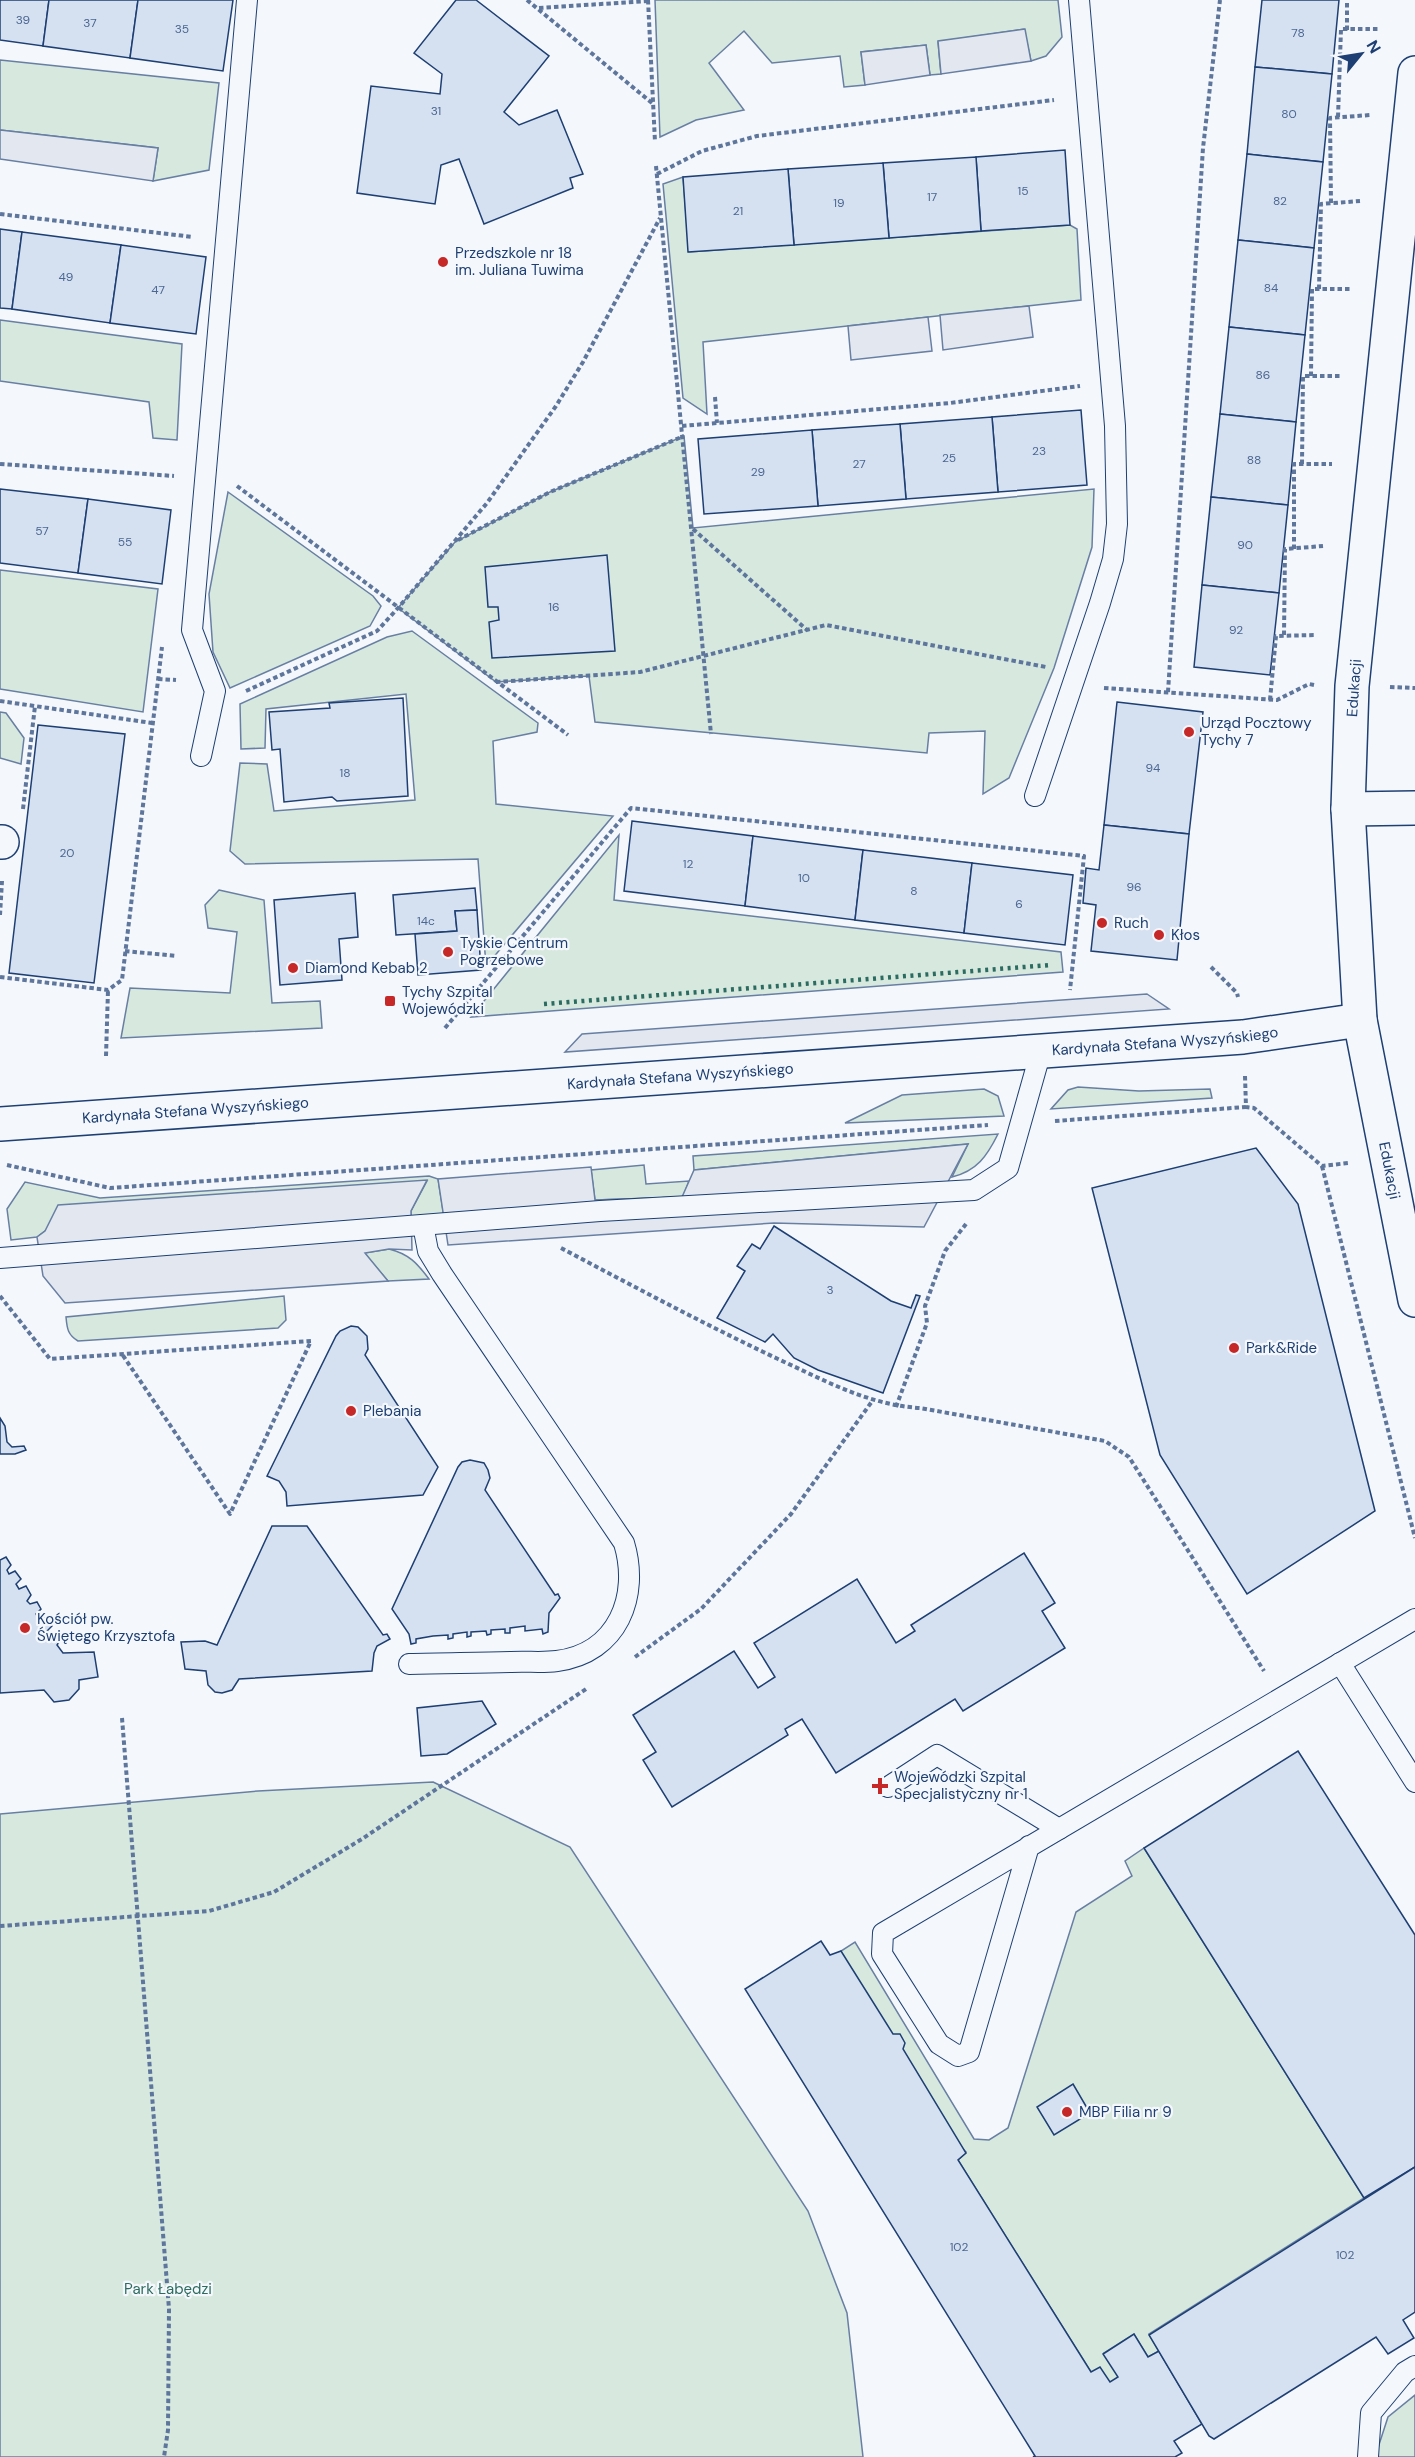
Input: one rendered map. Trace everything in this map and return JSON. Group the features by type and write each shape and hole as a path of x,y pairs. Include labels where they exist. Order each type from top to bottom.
{"street":[{"name":"Edukacji","path":"1415,73 1353,686 1348,809 1360,1020 1415,1300"},
{"path":"1348,809 1415,808"},
{"name":"Kardynała Stefana Wyszyńskiego","path":"0,1124 1243,1036 1360,1020"}],"lane":[{"path":"201,756 215,691 192,630 247,0"},
{"path":"1035,796 1113,559 1117,524 1115,426 1085,96 1079,0"},
{"path":"0,1258 530,1217 974,1190 1008,1168 1023,1123 1041,1051"},
{"path":"409,1664 559,1660 586,1651 614,1630 629,1598 631,1564 624,1543 442,1274 429,1251 423,1225"},
{"path":"1029,1846 969,2052 958,2056 939,2044 882,1954 883,1933 1029,1846 1281,1697 1415,1619"},
{"path":"1340,1663 1415,1782"},
{"path":"888,1787 937,1755 1059,1829"},
{"path":"1368,2457 1371,2413 1405,2372 1415,2366"}],"path":[{"path":"527,0 652,103"},
{"path":"538,8 648,0 655,142"},
{"path":"1168,692 1203,148 1220,0"},
{"path":"1347,0 1347,30"},
{"path":"1338,117 1341,29 1379,29"},
{"path":"657,174 702,151 757,136 1085,96"},
{"path":"1331,203 1330,118 1370,115"},
{"path":"656,166 693,528 711,734"},
{"path":"1319,289 1322,204 1360,201"},
{"path":"0,214 203,238"},
{"path":"244,692 377,631 398,608 487,503 556,406 583,362 660,218"},
{"path":"1311,376 1312,289 1351,289"},
{"path":"1302,464 1303,376 1342,376"},
{"path":"682,426 950,403 1110,381"},
{"path":"715,397 717,423"},
{"path":"455,542 550,492 684,436"},
{"path":"0,464 180,477"},
{"path":"1294,549 1294,464 1332,464"},
{"path":"206,476 227,479 242,489 568,735"},
{"path":"693,528 807,630"},
{"path":"1284,635 1285,549 1323,546"},
{"path":"496,682 640,672 826,625 1054,668 1106,689 1277,700 1309,684"},
{"path":"1270,700 1276,636 1314,635"},
{"path":"0,701 152,723 122,980 108,990 0,977"},
{"path":"0,915 7,844 35,706"},
{"path":"445,1028 631,808 1084,856 1070,990"},
{"path":"125,951 177,956"},
{"path":"1211,967 1237,993 1243,1036 1246,1107"},
{"path":"106,1056 108,990"},
{"path":"0,1165 110,1188 1254,1108 1322,1166 1415,1538"},
{"path":"1322,1166 1386,1157"},
{"path":"896,1407 927,1323 925,1306 945,1251 978,1207 991,1179"},
{"path":"530,1217 545,1239 690,1317 854,1394 896,1407 920,1408 1105,1441 1130,1457 1281,1697"},
{"path":"0,1296 50,1359 122,1354 311,1341 230,1514 122,1354"},
{"path":"626,1663 701,1609 791,1514 873,1400"},
{"path":"0,1926 209,1911 274,1892 362,1839 587,1689"},
{"path":"123,1718 169,2309 168,2430 165,2457"}],"green space":[{"path":"655,0 1058,0 1062,37 1046,56 1031,61 1024,29 938,42 941,74 930,75 926,45 861,52 865,85 844,87 840,56 772,63 744,31 709,63 744,110 696,120 660,137"},
{"path":"0,60 219,83 209,170 153,181 158,148 0,130"},
{"path":"683,177 689,252 1070,225 1077,229 1081,300 703,342 707,414 683,398 663,184"},
{"path":"0,320 182,344 177,440 153,438 149,402 0,381"},
{"path":"684,436 693,528 1094,489 1092,547 1054,668 1009,778 983,794 985,731 929,733 927,753 595,722 589,676 496,682 398,608 455,542 550,492"},
{"path":"228,492 373,596 381,606 370,626 230,688 213,652 209,594"},
{"path":"0,570 158,589 143,712 0,689"},
{"path":"412,631 538,723 537,732 493,741 496,804 613,816 486,966 478,859 245,864 230,851 240,763 267,764 274,811 415,800 406,694 266,709 265,748 241,749 240,704 387,637"},
{"path":"0,712 6,713 24,738 21,764 0,758"},
{"path":"619,835 614,900 1061,952 1063,972 471,1017"},
{"path":"219,890 264,900 272,1003 320,1001 322,1028 121,1038 130,988 230,993 237,932 208,928 205,905"},
{"path":"1078,1087 1139,1091 1210,1089 1212,1098 1051,1109 1068,1090"},
{"path":"984,1089 998,1096 1004,1116 845,1123 902,1095"},
{"path":"998,1134 990,1149 975,1167 952,1177 968,1144 694,1170 693,1156"},
{"path":"644,1165 646,1184 689,1181 683,1197 595,1200 591,1170"},
{"path":"429,1176 438,1179 444,1217 411,1220 411,1211 427,1181 45,1231 37,1237 11,1240 7,1209 25,1182 100,1198"},
{"path":"389,1249 412,1260 429,1279 388,1281 364,1253"},
{"path":"284,1296 286,1320 278,1328 78,1341 70,1334 66,1321 66,1317"},
{"name":"Park Łabędzi","path":"433,1782 570,1847 808,2211 847,2313 863,2457 0,2457 0,1814 258,1791"},
{"path":"1144,1848 1364,2198 1149,2334 1159,2351 1148,2357 1134,2334 1104,2353 1131,2386 1112,2396 1091,2372 958,2160 966,2152 898,2084 828,1969 841,1951 855,1942 974,2139 989,2140 1008,2128 1076,1912 1132,1876 1125,1861"},
{"path":"1415,2395 1415,2457 1375,2457 1388,2417"}],"shaded area":[{"path":"1025,29 1031,61 941,74 938,41"},
{"path":"926,45 930,75 865,85 861,52"},
{"path":"0,130 158,148 153,181 0,159"},
{"path":"1029,306 1033,337 943,350 940,315"},
{"path":"928,317 932,351 851,360 848,326"},
{"path":"1147,994 1169,1009 565,1052 582,1034"},
{"path":"968,1144 924,1227 774,1223 448,1245 438,1179 591,1167 595,1200 682,1197 694,1170"},
{"path":"427,1180 411,1211 412,1250 389,1249 365,1253 388,1281 65,1303 43,1276 37,1237 45,1231 58,1205"}],"building":[{"path":"0,0 49,0 43,46 0,40"},
{"path":"49,0 138,0 130,58 43,46"},
{"path":"138,0 233,0 223,71 130,58"},
{"path":"456,0 476,0 549,56 504,112 519,125 557,110 583,174 570,178 573,188 484,224 459,159 441,165 435,204 357,193 371,86 440,94 442,74 414,53"},
{"path":"1262,0 1339,0 1332,74 1255,67"},
{"path":"1255,67 1332,74 1323,162 1247,154"},
{"path":"1065,150 1070,225 981,231 976,157"},
{"path":"1247,154 1323,162 1314,248 1238,240"},
{"path":"976,157 981,231 889,238 883,163"},
{"path":"883,163 889,238 794,245 788,169"},
{"path":"788,169 794,245 688,252 683,177"},
{"path":"0,229 22,232 12,309 0,308"},
{"path":"22,232 121,245 110,323 12,309"},
{"path":"1238,240 1314,248 1305,335 1229,327"},
{"path":"121,245 206,257 196,334 110,323"},
{"path":"1229,327 1305,335 1296,422 1220,414"},
{"path":"1081,410 1087,485 998,492 992,417"},
{"path":"1220,414 1296,422 1288,505 1211,497"},
{"path":"992,417 998,492 906,499 900,424"},
{"path":"900,424 906,499 818,506 812,430"},
{"path":"812,430 818,506 704,514 698,439"},
{"path":"0,489 88,499 78,573 0,563"},
{"path":"1211,497 1288,505 1279,593 1202,585"},
{"path":"88,499 171,510 162,584 78,573"},
{"path":"607,555 615,651 492,658 489,622 499,620 498,607 488,607 485,567"},
{"path":"1202,585 1279,593 1270,675 1194,667"},
{"path":"403,698 408,796 337,801 332,797 284,802 280,749 272,750 269,712 330,708 329,703"},
{"path":"1117,702 1203,712 1189,834 1104,825"},
{"path":"38,725 125,734 94,983 9,973"},
{"path":"632,821 753,836 745,906 624,891"},
{"path":"1104,825 1189,834 1177,960 1091,951 1096,905 1083,903 1086,868 1099,870"},
{"path":"753,836 863,850 855,920 745,906"},
{"path":"863,850 972,863 964,933 855,920"},
{"path":"972,863 1073,875 1065,945 964,933"},
{"path":"475,888 477,910 455,911 457,931 396,935 393,895"},
{"path":"355,893 358,937 339,939 342,980 280,985 274,900"},
{"name":"Tyskie Centrum Pogrzebowe","path":"477,910 481,970 418,975 415,934 457,931 455,911"},
{"name":"Park&Ride","path":"1256,1148 1298,1204 1375,1511 1247,1594 1160,1455 1092,1188"},
{"path":"774,1226 891,1301 911,1308 916,1295 920,1296 883,1393 818,1370 794,1358 773,1334 765,1342 717,1318 745,1271 737,1266 752,1244 760,1249"},
{"name":"Plebania","path":"351,1326 358,1327 367,1336 368,1349 365,1355 438,1467 423,1495 287,1506 286,1492 279,1481 267,1476 336,1336 340,1331"},
{"path":"0,1418 5,1426 7,1442 12,1447 24,1446 26,1450 15,1454 0,1454"},
{"path":"470,1460 484,1463 490,1478 485,1490 555,1595 558,1594 560,1598 549,1613 548,1632 543,1634 542,1629 525,1631 525,1626 510,1628 510,1633 505,1633 505,1629 491,1630 491,1634 487,1635 486,1631 471,1632 471,1636 467,1637 467,1632 453,1634 453,1638 448,1639 448,1635 416,1639 416,1643 411,1644 409,1634 392,1609 458,1467 462,1462"},
{"path":"272,1526 307,1526 383,1635 387,1634 390,1639 377,1646 374,1653 372,1671 239,1679 232,1690 222,1693 215,1692 208,1685 206,1671 185,1669 181,1642 205,1641 217,1645"},
{"path":"1024,1553 1055,1603 1042,1611 1065,1648 963,1711 955,1699 836,1773 802,1719 785,1729 788,1735 672,1807 643,1760 656,1752 633,1715 734,1651 758,1688 775,1677 754,1643 857,1579 896,1643 915,1631 911,1625"},
{"name":"Kościół pw. Świętego Krzysztofa","path":"6,1557 11,1565 7,1570 9,1574 15,1571 21,1579 16,1584 19,1589 26,1586 31,1595 27,1601 30,1604 37,1602 41,1609 36,1614 39,1620 46,1617 52,1626 47,1631 50,1636 57,1633 61,1639 57,1645 63,1653 94,1652 98,1677 79,1680 79,1689 69,1700 54,1702 44,1690 0,1693 0,1560"},
{"path":"482,1701 496,1724 447,1754 421,1756 417,1708"},
{"path":"1298,1751 1415,1935 1415,2167 1364,2198 1144,1848"},
{"path":"821,1941 830,1955 841,1951 893,2034 900,2034 905,2043 903,2049 966,2153 958,2160 1091,2372 1100,2367 1110,2382 1118,2377 1103,2354 1134,2334 1148,2357 1159,2351 1202,2424 1174,2441 1182,2453 1175,2457 1033,2457 1035,2456 745,1989"},
{"path":"1073,2084 1090,2113 1054,2135 1037,2107"},
{"path":"1415,2167 1415,2312 1403,2320 1414,2338 1388,2354 1376,2337 1214,2439 1209,2436 1149,2335"}],"hedge":[{"path":"544,1004 1050,965"}],"place":[{"name":"Przedszkole nr 18 im. Juliana Tuwima","path":"443,262"},
{"name":"Urząd Pocztowy Tychy 7","path":"1189,732"},
{"name":"Ruch","path":"1102,923"},
{"name":"Kłos","path":"1159,935"},
{"name":"Tyskie Centrum Pogrzebowe","path":"448,952"},
{"name":"Diamond Kebab 2","path":"293,968"},
{"name":"Tychy Szpital Wojewódzki","path":"390,1001"},
{"name":"Park&Ride","path":"1234,1348"},
{"name":"Plebania","path":"351,1411"},
{"name":"Kościół pw. Świętego Krzysztofa","path":"25,1628"},
{"name":"Wojewódzki Szpital Specjalistyczny nr 1","path":"880,1786"},
{"name":"MBP Filia nr 9","path":"1067,2112"}]}
